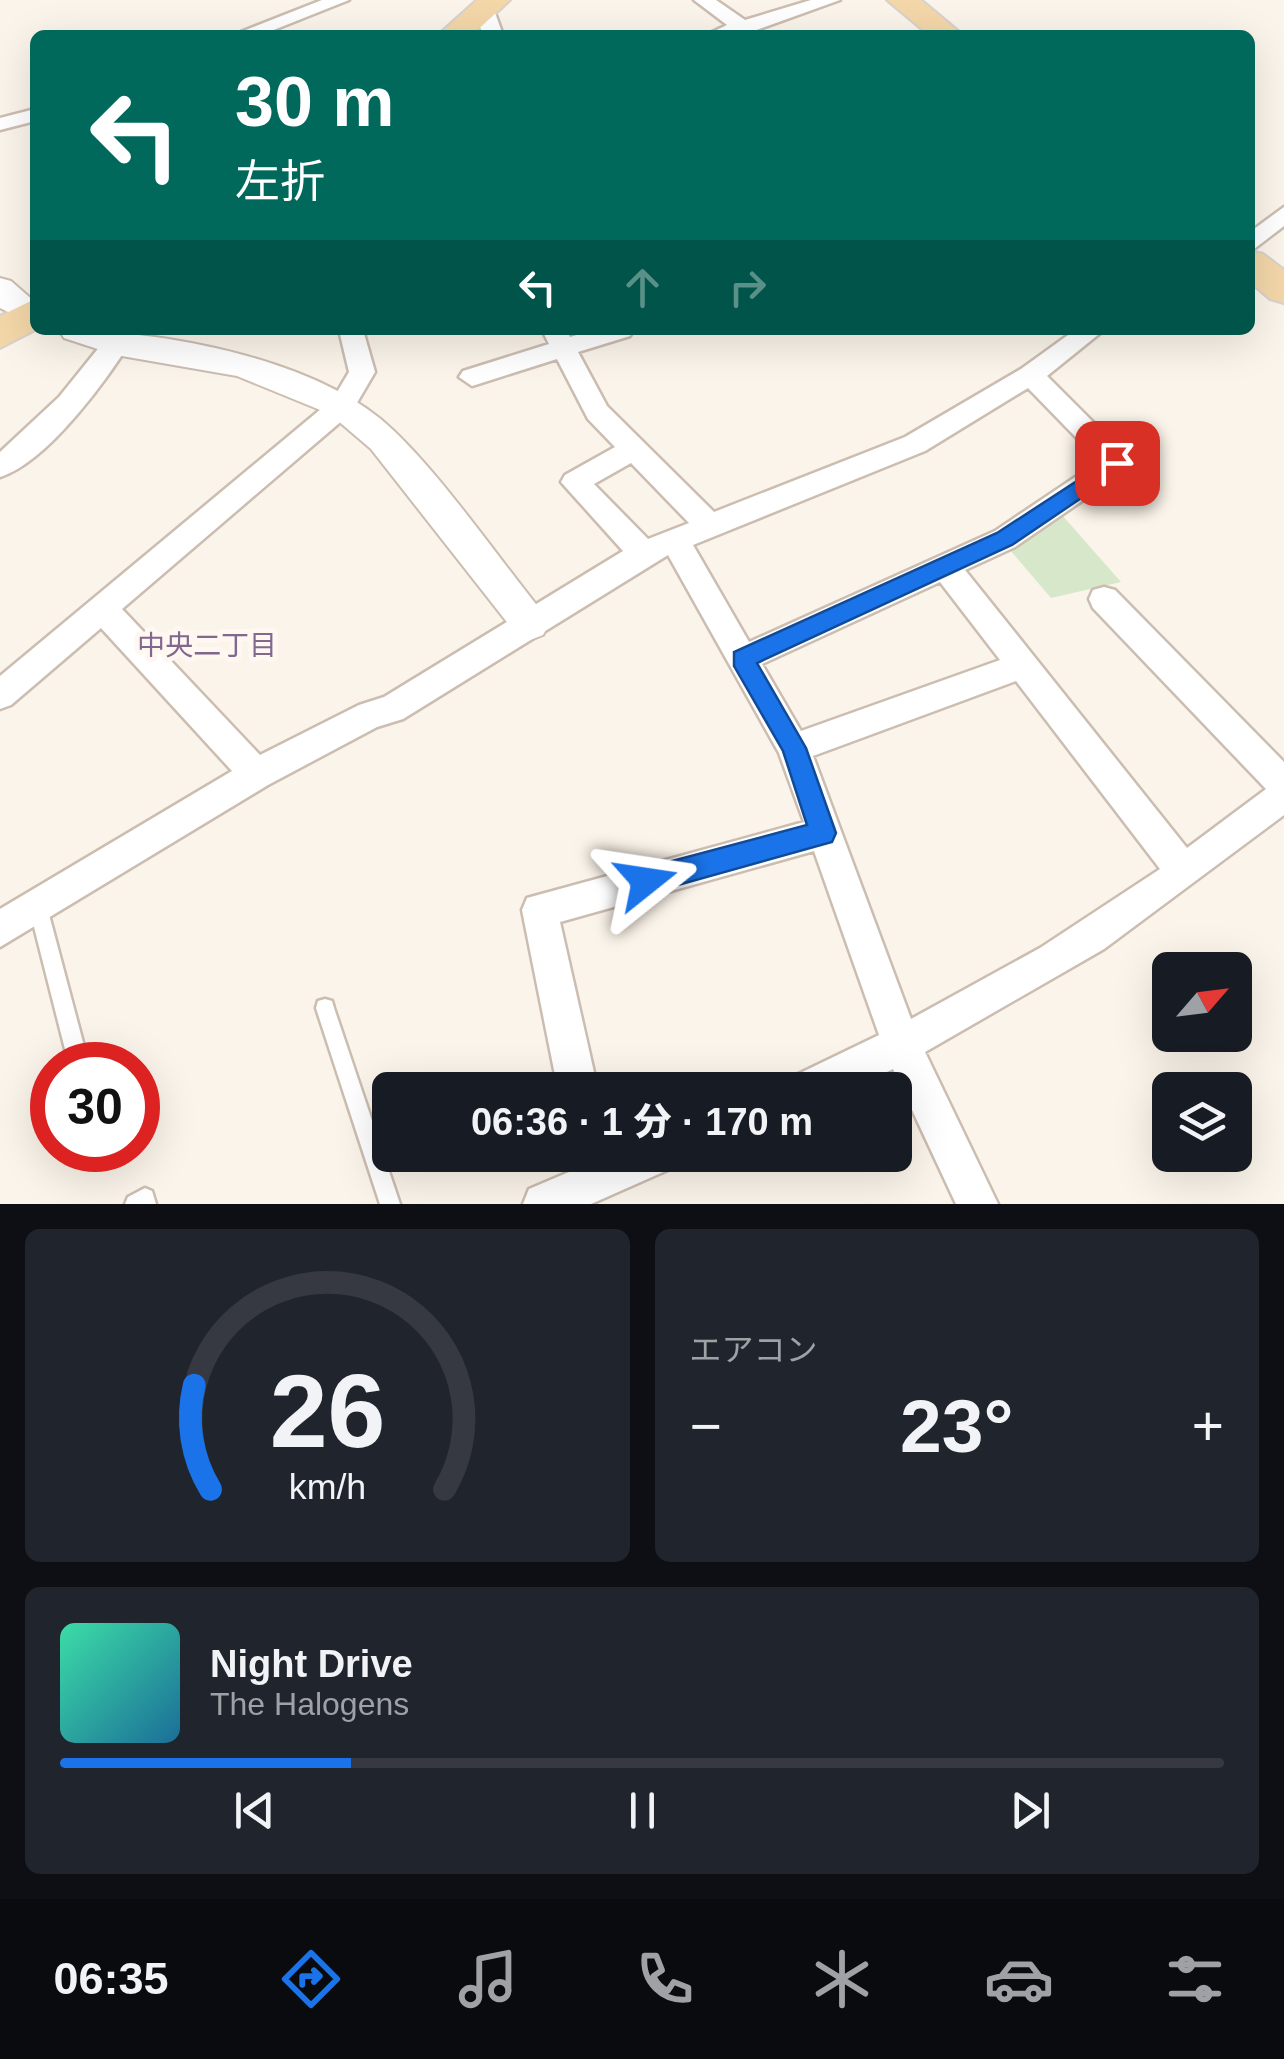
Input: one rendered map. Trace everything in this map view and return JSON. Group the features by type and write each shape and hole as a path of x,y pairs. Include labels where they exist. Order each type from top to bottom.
{"main road":[{"path":"902,0 941,30"},
{"path":"462,30 491,15"},
{"path":"1255,267 1284,290"}],"street":[{"path":"257,30 340,0"},
{"path":"704,0 744,28"},
{"path":"736,30 831,0"},
{"path":"0,124 30,116"},
{"path":"1255,240 1284,214"},
{"path":"0,288 25,319"},
{"path":"0,695 342,406 362,372 356,335"},
{"path":"472,377 559,339 587,335"},
{"path":"0,929 256,774 370,715 392,709 658,546 915,444 1030,375 1085,335"},
{"path":"0,467 65,406 121,337 243,366 342,406 383,440 530,624"},
{"path":"559,339 597,412 710,525"},
{"path":"742,659 1004,539 1117,463 1030,375"},
{"path":"634,449 575,482 658,546 742,659 794,748 902,1045 977,1204"},
{"path":"946,568 1182,870"},
{"path":"1104,599 1284,785"},
{"path":"101,607 256,774"},
{"path":"794,748 1021,666"},
{"path":"846,1072 1056,959 1284,795"},
{"path":"574,1072 540,910 823,833"},
{"path":"544,1204 587,1172"}],"lane":[{"path":"38,907 73,1042"},
{"path":"325,1008 390,1204"},
{"path":"135,1204 145,1198 146,1204"}],"green space":[{"path":"1062,515 1121,582 1051,598 1010,550"}],"district":[{"name":"中央二丁目","path":"207,645"}],"route":[{"path":"646,881 823,833 794,748 742,659 1004,539 1117,463"}]}
